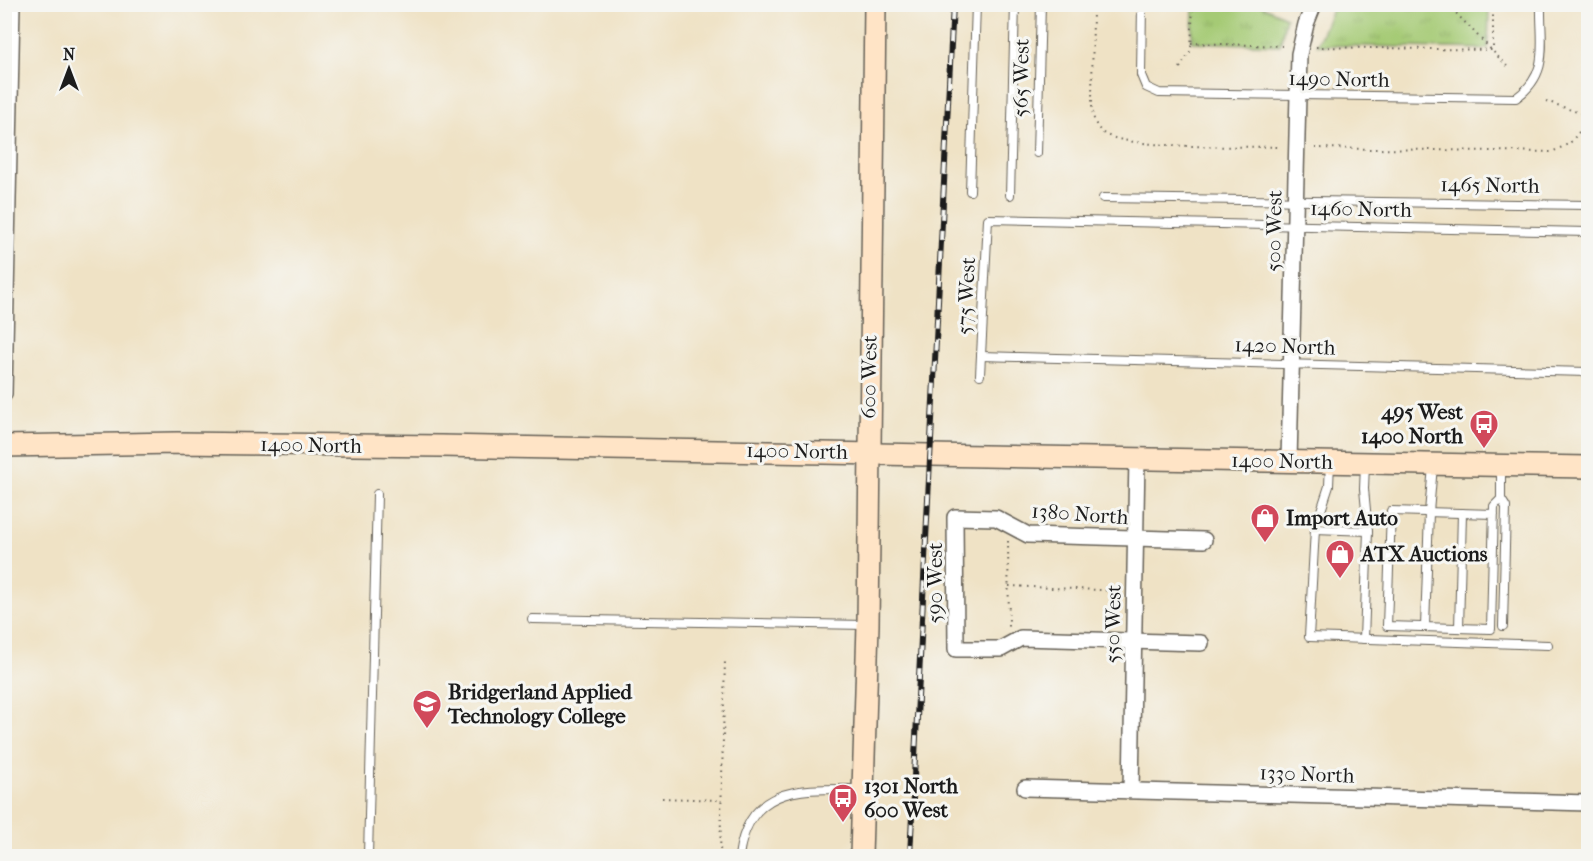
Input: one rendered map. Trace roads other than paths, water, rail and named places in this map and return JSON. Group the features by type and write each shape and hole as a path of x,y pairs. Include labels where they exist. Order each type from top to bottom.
{"main road":[{"name":"600 West","path":"861,856 867,625 875,4"},
{"name":"1400 North","path":"4,446 177,443 868,452 1588,467"}],"street":[{"path":"4,394 7,144 12,4"},
{"name":"500 West","path":"1290,461 1299,54 1306,24 1314,4"},
{"name":"550 West","path":"1131,790 1137,458"},
{"name":"1380 North","path":"955,517 996,518 1028,535 1136,540 1204,540"},
{"name":"590 West","path":"955,517 956,649 1001,649 1021,638 1134,643"},
{"path":"1134,643 1201,643"},
{"name":"1330 North","path":"1025,788 1588,803"}],"lane":[{"path":"970,191 976,4"},
{"path":"1010,195 1015,4"},
{"name":"565 West","path":"1037,153 1041,4"},
{"name":"1490 North","path":"1142,4 1141,75 1146,87 1159,93 1515,98 1530,88 1540,72 1541,4"},
{"name":"1465 North","path":"1103,198 1588,205"},
{"name":"1460 North","path":"988,219 1588,232"},
{"name":"575 West","path":"980,375 988,219"},
{"name":"1420 North","path":"981,356 1588,372"},
{"path":"1330,462 1329,486 1315,529 1310,637 1548,645"},
{"path":"1364,639 1368,531 1364,489 1365,463"},
{"path":"1425,627 1433,464"},
{"path":"1501,465 1501,499 1506,507 1503,626"},
{"path":"368,856 377,494"},
{"path":"1494,514 1391,511 1387,626 1491,629 1494,514 1494,506 1501,499"},
{"path":"1459,628 1462,513"},
{"path":"1315,529 1368,531"},
{"path":"532,619 867,625"},
{"path":"739,856 742,835 754,814 769,801 788,791 863,789"}],"railway":[{"path":"910,856 953,4"}],"place":[{"name":"495 West 1400 North","path":"1484,450"},
{"name":"Import Auto","path":"1265,544"},
{"name":"ATX Auctions","path":"1340,580"},
{"name":"Bridgerland Applied Technology College","path":"427,730"},
{"name":"1301 North 600 West","path":"843,824"}]}
